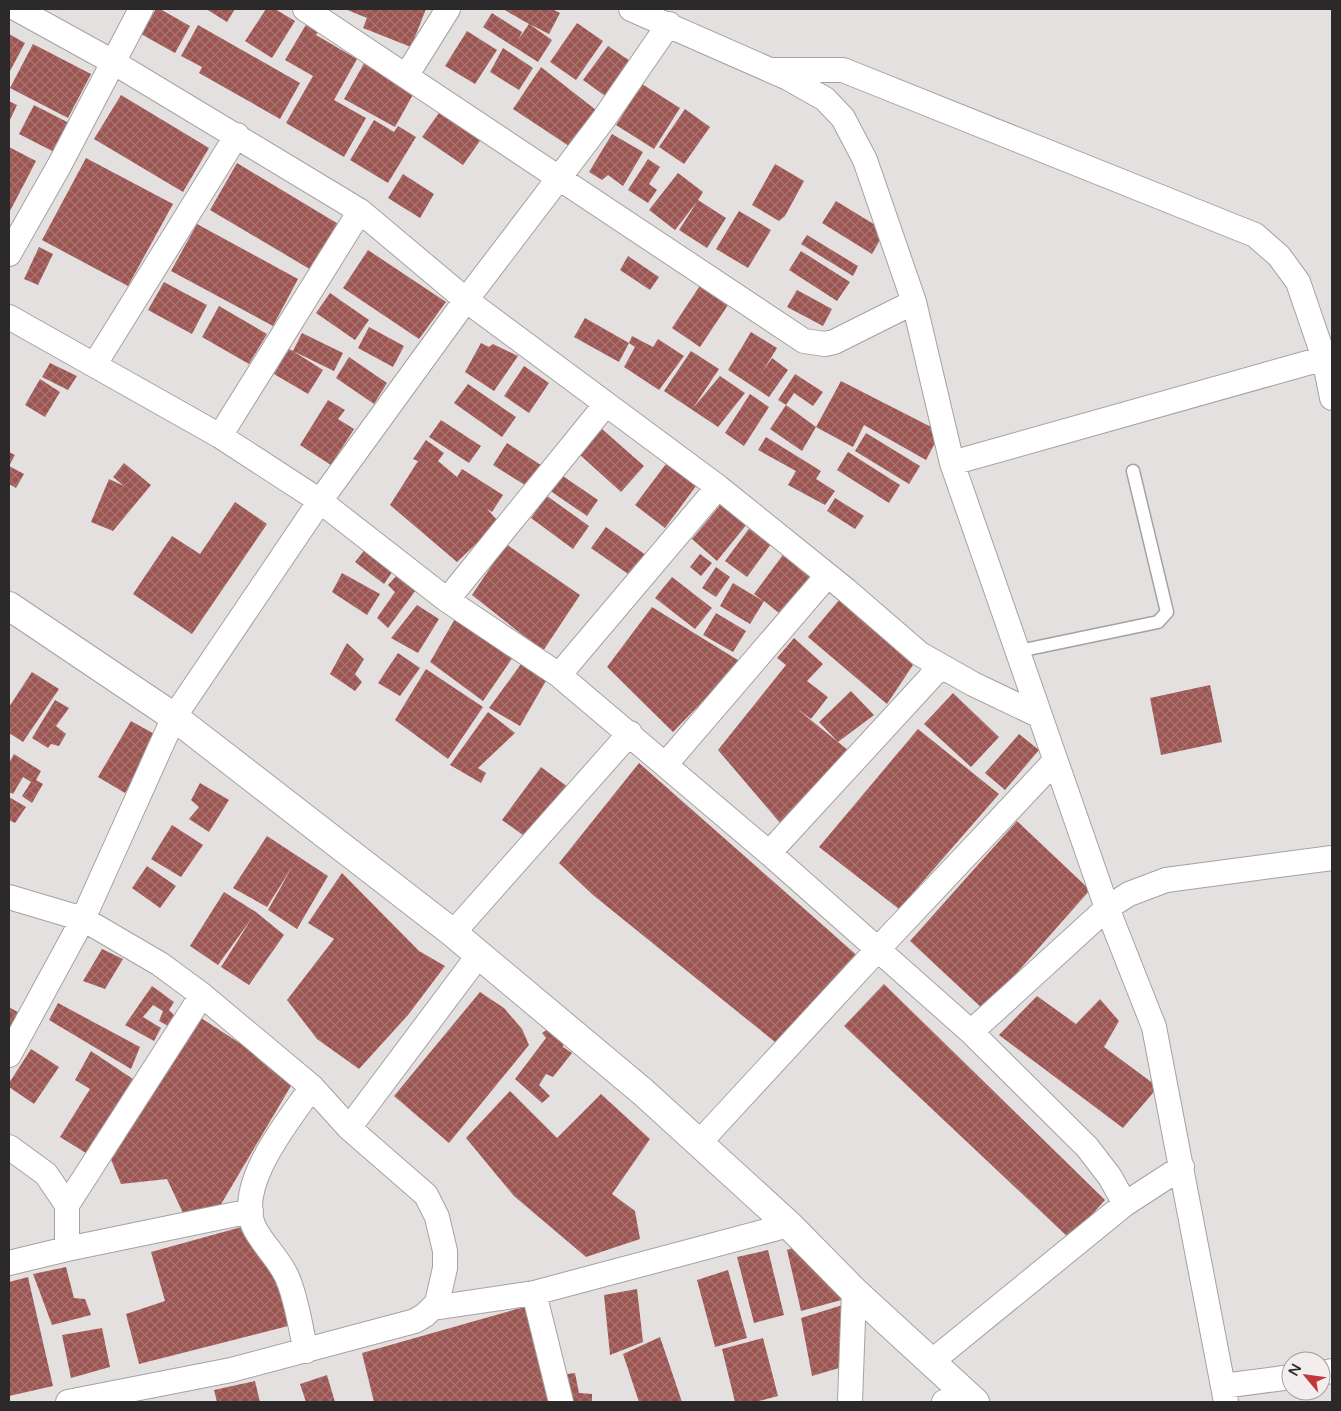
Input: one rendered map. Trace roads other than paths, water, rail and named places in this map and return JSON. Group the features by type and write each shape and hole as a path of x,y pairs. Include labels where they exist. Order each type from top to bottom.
{"main road":[{"path":"9,606 174,717 452,933 643,1092 789,1225 854,1291 931,1362 963,1400"}],"street":[{"path":"17,9 113,62 237,135 360,211 466,300 718,487 920,654 973,684 1038,715"},
{"path":"9,254 60,166 141,9"},
{"path":"305,9 557,179 804,341 814,344 834,342 914,302"},
{"path":"406,76 448,9"},
{"path":"632,9 788,78 825,100 843,118 865,160 914,302 952,463 1019,651 1038,715 1107,908 1154,1027 1224,1394 1281,1380"},
{"path":"9,1055 83,919 174,717 320,501 466,300 603,120 669,24"},
{"path":"768,70 843,70 1255,235 1279,256 1298,282 1328,357 1332,398"},
{"path":"95,364 237,135"},
{"path":"220,436 360,211"},
{"path":"11,325 95,364 220,436 320,501 447,600 559,675 630,733 878,949 970,1032 1087,1147 1110,1176 1125,1204"},
{"path":"952,463 1328,357"},
{"path":"447,600 606,404"},
{"path":"559,675 718,487"},
{"path":"665,765 827,576"},
{"path":"768,853 941,666"},
{"path":"452,933 630,733"},
{"path":"699,1143 1055,761"},
{"path":"970,1032 1107,908 1147,886 1166,880 1332,858"},
{"path":"9,897 83,919 160,964 202,994 312,1087 349,1128 426,1195 438,1217 445,1251 445,1268 440,1296 434,1308"},
{"path":"349,1128 478,956"},
{"path":"67,1249 67,1205 202,994"},
{"path":"306,1350 287,1276 254,1227 250,1192 254,1179 284,1126 312,1087"},
{"path":"9,1147 46,1174 67,1205"},
{"path":"931,1362 1125,1204 1182,1168"},
{"path":"9,1264 67,1249 252,1211"},
{"path":"68,1402 100,1399 231,1370 401,1326 415,1321 434,1308 534,1293 789,1225"},
{"path":"850,1402 854,1291"},
{"path":"534,1293 561,1402"}],"lane":[{"path":"1019,651 1158,622 1167,612 1133,470"}]}
